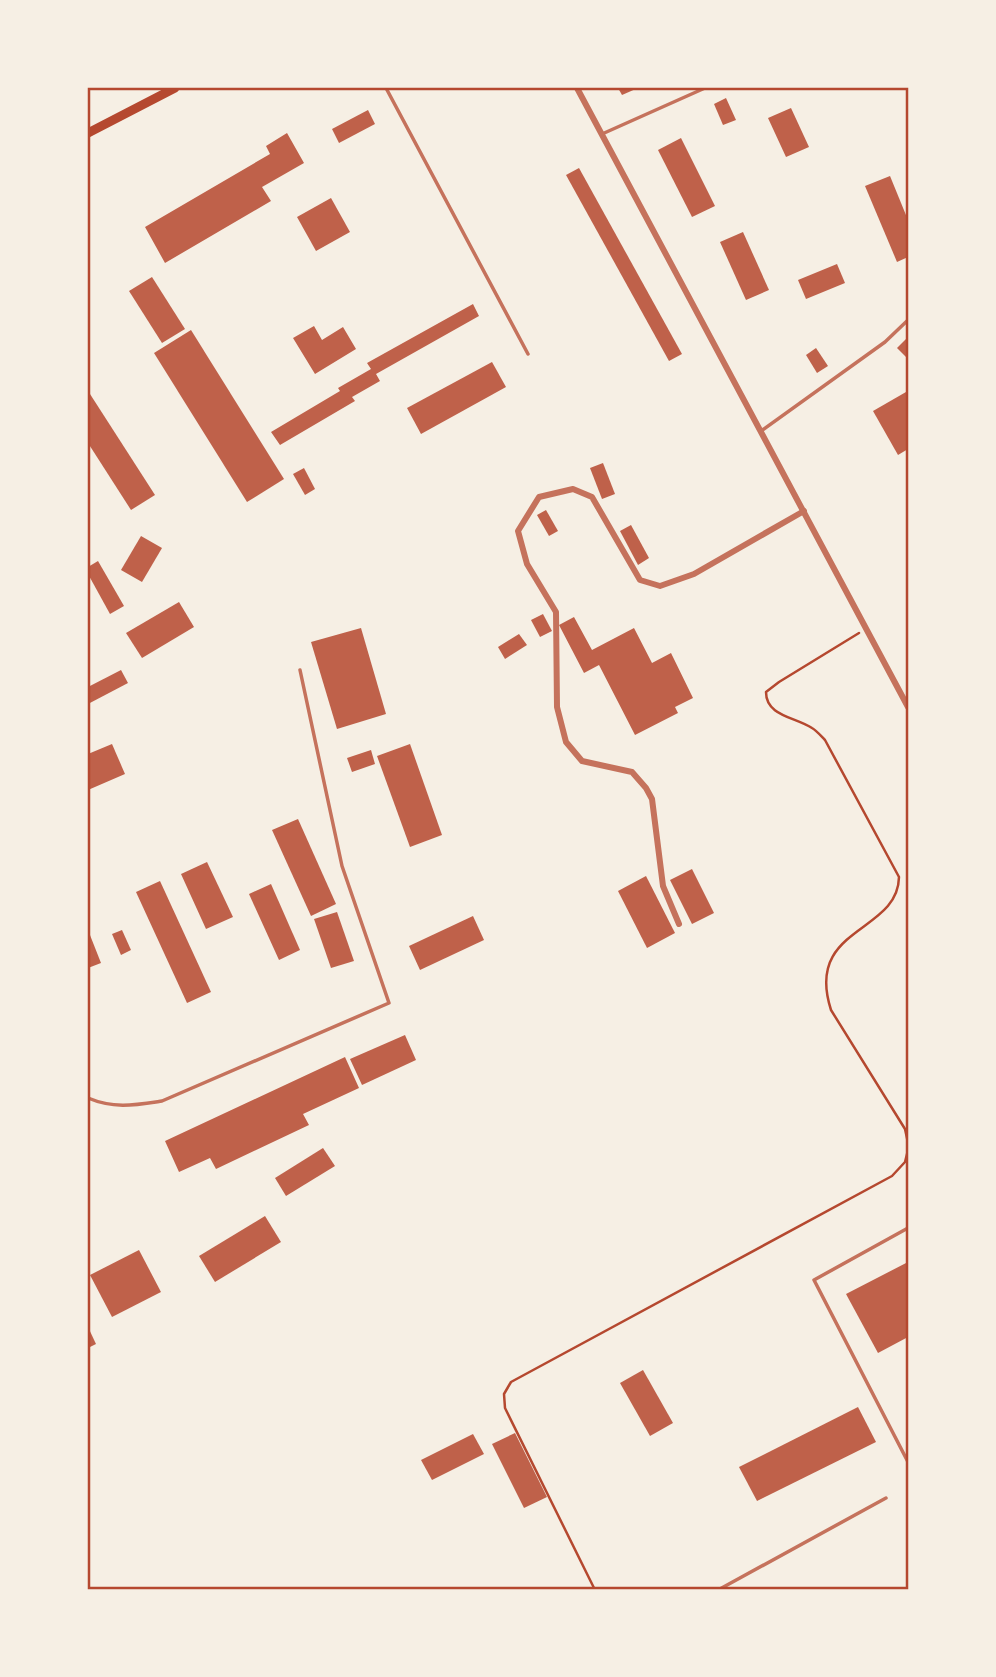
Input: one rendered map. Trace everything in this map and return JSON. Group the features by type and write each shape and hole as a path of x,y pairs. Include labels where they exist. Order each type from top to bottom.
{"main road":[{"path":"88,133 175,88"}],"street":[{"path":"577,88 908,707"},
{"path":"679,924 663,886 652,799 646,788 632,772 582,761 566,742 557,707 556,612 527,564 518,531 540,497 573,489 592,496 640,580 660,586 694,574 804,511"}],"lane":[{"path":"386,88 527,354"},
{"path":"602,134 705,88"},
{"path":"761,431 885,342 908,320"},
{"path":"88,1098 124,1107 162,1101 389,1003 342,866 300,670"},
{"path":"908,1228 814,1280 908,1462"},
{"path":"718,1590 886,1498"}],"path":[{"path":"867,629 779,682 766,692 766,701 772,710 811,728 825,740 899,877 899,890 892,901 839,948 829,961 824,975 825,993 831,1010 905,1129 908,1143"},
{"path":"595,1590 505,1408 504,1394 511,1382 892,1176 905,1162 908,1150"}],"building":[{"path":"618,88 638,88 622,95"},
{"path":"726,98 736,120 723,125 714,104"},
{"path":"791,108 809,147 786,157 768,118"},
{"path":"368,110 375,124 339,143 332,129"},
{"path":"287,133 304,163 262,187 271,201 165,263 145,227 270,154 266,146"},
{"path":"681,138 715,206 692,217 658,150"},
{"path":"579,168 682,354 669,361 566,175"},
{"path":"890,176 908,220 908,257 897,262 865,186"},
{"path":"331,198 350,232 316,251 297,217"},
{"path":"743,232 769,290 746,300 720,242"},
{"path":"837,264 845,283 806,299 798,280"},
{"path":"152,277 185,329 162,343 129,291"},
{"path":"473,304 479,316 376,374 380,381 352,397 355,401 280,445 271,432 371,369 367,363"},
{"path":"314,326 322,340 343,327 356,349 315,374 293,338"},
{"path":"191,330 284,479 247,502 154,353"},
{"path":"908,337 908,355 906,357 897,348"},
{"path":"816,348 828,366 817,373 806,355"},
{"path":"492,362 506,387 421,434 407,408"},
{"path":"906,392 908,449 898,455 873,411"},
{"path":"90,394 155,495 131,510 88,443"},
{"path":"603,463 615,494 602,499 590,468"},
{"path":"304,468 315,489 305,495 293,474"},
{"path":"546,510 558,531 549,536 537,515"},
{"path":"631,525 649,558 638,565 620,531"},
{"path":"141,536 162,548 142,582 121,570"},
{"path":"98,561 124,606 110,614 88,574 88,567"},
{"path":"179,602 194,627 142,658 126,633"},
{"path":"543,614 552,631 540,637 531,620"},
{"path":"574,617 592,650 634,628 652,663 671,653 693,698 675,707 678,713 635,735 599,665 584,673 559,625"},
{"path":"361,628 386,714 337,729 311,642"},
{"path":"519,634 527,645 505,659 498,647"},
{"path":"121,670 128,683 88,704 88,687"},
{"path":"112,744 125,774 88,790 88,754"},
{"path":"410,744 442,835 410,847 377,756"},
{"path":"371,750 375,764 352,772 347,758"},
{"path":"298,819 336,904 311,916 272,830"},
{"path":"207,862 233,917 206,929 181,874"},
{"path":"692,869 714,913 692,924 670,880"},
{"path":"646,876 675,933 647,948 618,891"},
{"path":"160,881 211,992 187,1003 136,892"},
{"path":"271,884 300,950 279,960 249,894"},
{"path":"337,912 354,961 331,968 314,919"},
{"path":"473,916 484,940 420,970 409,946"},
{"path":"88,930 101,963 88,968"},
{"path":"122,930 131,950 121,955 112,934"},
{"path":"405,1035 416,1060 362,1085 350,1059"},
{"path":"345,1057 359,1088 303,1114 309,1125 216,1169 210,1158 179,1172 165,1141"},
{"path":"323,1148 335,1166 286,1196 275,1178"},
{"path":"265,1216 281,1242 215,1282 199,1256"},
{"path":"139,1250 161,1292 112,1317 90,1275"},
{"path":"908,1262 908,1337 878,1353 846,1294"},
{"path":"88,1327 96,1344 88,1348"},
{"path":"643,1370 673,1423 650,1436 620,1383"},
{"path":"858,1407 876,1442 757,1501 739,1467"},
{"path":"515,1433 547,1497 524,1508 492,1444"},
{"path":"473,1434 484,1454 432,1480 421,1460"}]}
